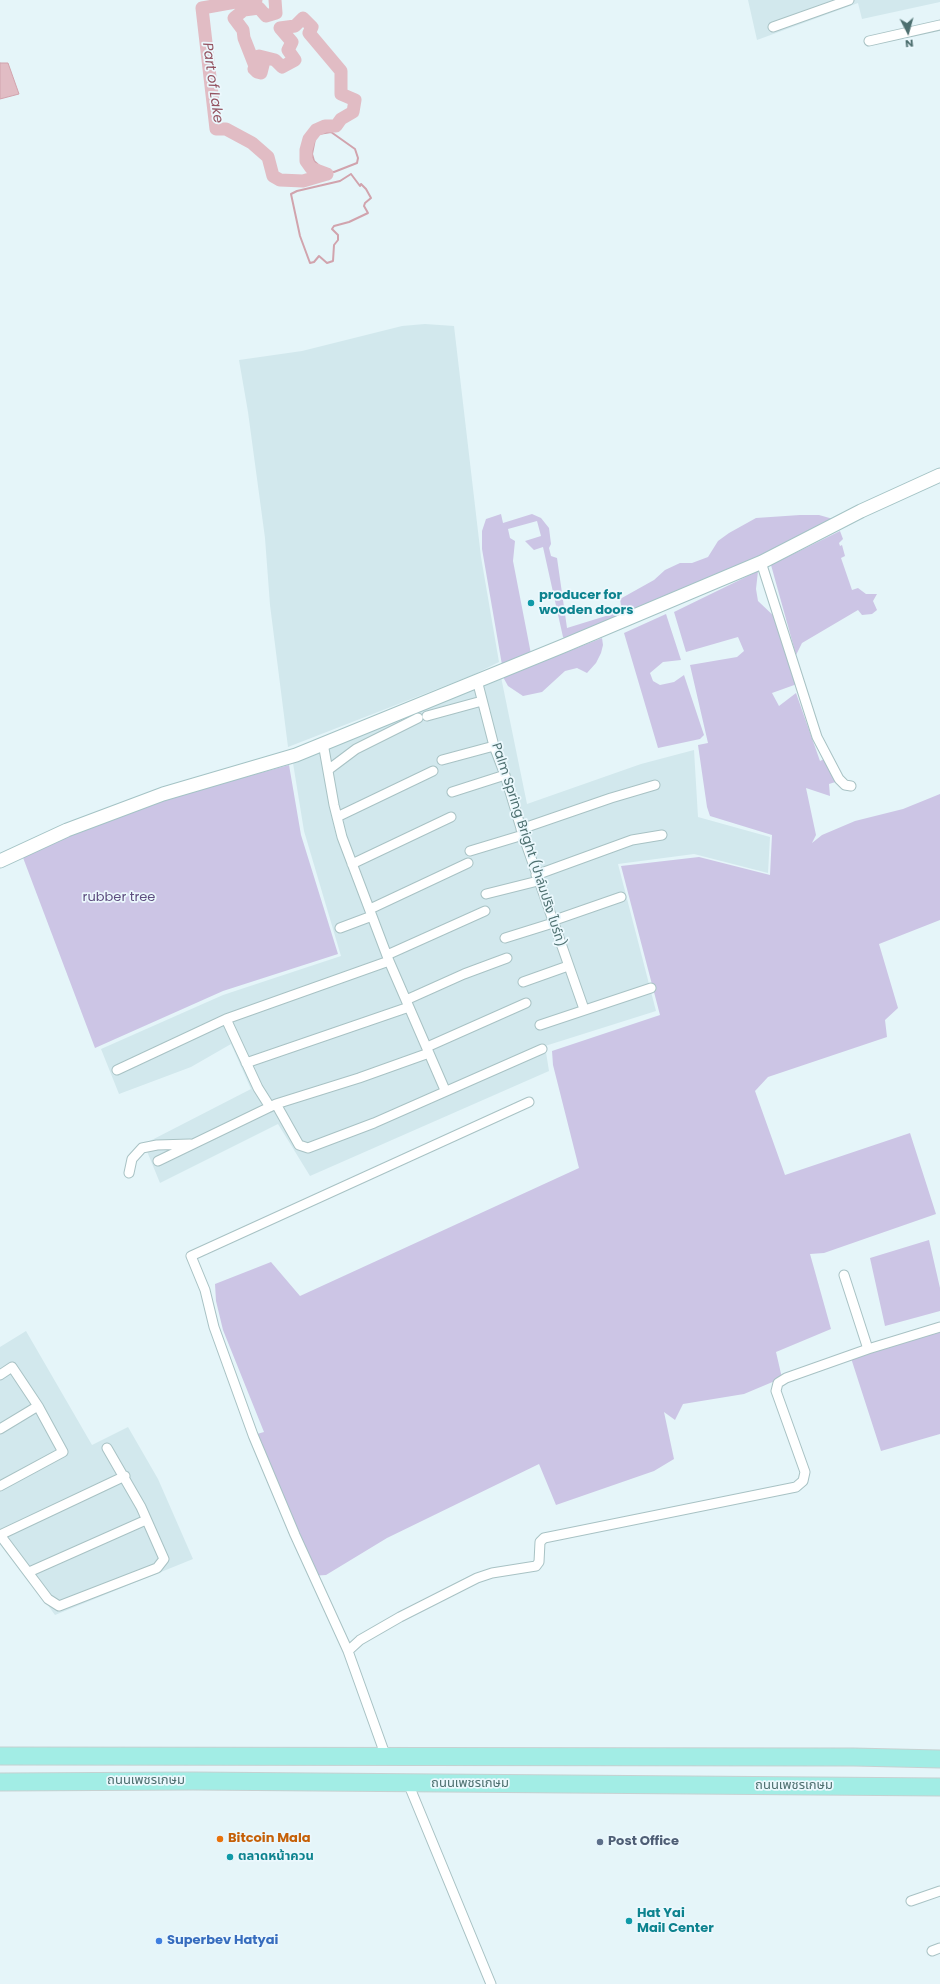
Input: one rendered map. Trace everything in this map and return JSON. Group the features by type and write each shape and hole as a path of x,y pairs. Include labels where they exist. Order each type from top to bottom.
{"highway":[{"name":"ถนนเพชรเกษม","path":"0,1756 854,1757 940,1759"},
{"name":"ถนนเพชรเกษม","path":"0,1782 939,1787"}],"street":[{"path":"773,27 849,0"},
{"path":"869,40 940,25"},
{"path":"0,861 67,830 163,794 296,755 563,646 761,562 861,511 940,475"},
{"path":"761,562 817,737 839,779 846,785 851,786"},
{"name":"Palm Spring Bright (ปาล์มปริง ไบร์ท)","path":"477,680 494,746 505,775 552,922 584,1009"},
{"path":"328,770 356,749 423,717 482,701"},
{"path":"324,743 337,817 352,864 388,958 445,1090"},
{"path":"442,760 494,746"},
{"path":"337,817 433,771"},
{"path":"452,792 505,775"},
{"path":"470,851 612,798 655,785"},
{"path":"352,864 450,817"},
{"path":"486,894 537,878 632,840 662,835"},
{"path":"340,928 468,863"},
{"path":"505,938 621,897"},
{"path":"117,1070 226,1019 388,958 485,911"},
{"path":"246,1063 408,1004 464,974 507,958"},
{"path":"523,982 568,966"},
{"path":"540,1025 584,1009 651,988"},
{"path":"158,1161 273,1106 360,1078 428,1050 526,1003"},
{"path":"226,1019 258,1088 273,1106 300,1145 306,1148 374,1123 428,1100 445,1090 542,1049"},
{"path":"386,1757 348,1651 295,1535 253,1434 214,1327 205,1290 191,1256 529,1102"},
{"path":"129,1173 132,1159 142,1148 157,1145 195,1143"},
{"path":"844,1275 868,1349"},
{"path":"348,1651 360,1640 400,1617 477,1578 492,1573 536,1566 539,1562 540,1542 544,1538 796,1487 802,1482 805,1472 776,1391 778,1383 786,1378 868,1349 940,1328"},
{"path":"0,1375 12,1367 38,1406 63,1452 0,1486"},
{"path":"0,1429 38,1406"},
{"path":"107,1448 125,1476 164,1559 157,1568 59,1606 48,1599 0,1535 125,1476"},
{"path":"29,1572 146,1520"},
{"path":"408,1783 491,1984"},
{"path":"911,1901 940,1891"}],"shaded area":[{"path":"748,0 940,0 940,2 862,19 858,3 757,40"},
{"path":"0,63 8,63 19,94 0,99"},
{"path":"425,324 454,326 481,557 499,662 473,675 288,747 270,605 265,538 248,412 239,360 302,351 402,326"},
{"path":"501,677 527,804 641,764 694,750 698,817 770,837 768,873 694,854 618,864 656,1011 545,1046 549,1071 310,1176 278,1124 160,1183 144,1144 251,1089 231,1044 191,1067 119,1094 101,1049 223,995 341,956 304,831 293,763"},
{"path":"26,1331 92,1445 128,1427 158,1479 193,1559 55,1615 0,1539 0,1347"}],"green space":[{"path":"501,514 503,523 532,514 541,518 549,528 551,544 549,548 551,556 557,558 567,628 622,611 620,599 654,580 665,570 680,563 692,563 708,557 718,541 756,518 819,515 833,519 752,561 566,640 563,637 543,547 534,550 525,541 541,536 537,521 508,529 510,538 515,541 513,561 531,654 502,665 482,549 482,531 486,519"},
{"path":"840,531 843,539 839,543 840,546 842,545 845,556 841,558 852,590 858,588 866,594 877,594 873,601 877,610 872,614 862,615 858,610 802,643 796,655 771,565"},
{"path":"758,571 756,589 758,601 777,619 797,684 772,693 779,706 796,693 820,761 831,756 842,780 829,784 830,796 806,788 816,835 812,843 822,835 855,821 903,809 940,794 940,920 879,944 898,1008 885,1020 887,1037 768,1077 755,1091 785,1175 910,1133 936,1214 824,1253 810,1254 831,1329 776,1352 782,1378 744,1394 683,1404 675,1420 664,1412 674,1459 654,1471 556,1505 539,1464 387,1538 326,1575 311,1576 257,1434 264,1432 223,1330 216,1301 215,1284 271,1262 300,1296 579,1168 553,1065 552,1051 660,1015 621,866 699,857 770,875 772,835 710,816 707,807 698,745 708,743 690,665 737,657 744,651 738,637 686,652 674,612"},
{"path":"666,614 681,660 663,662 650,673 653,681 660,685 674,682 684,675 704,735 700,739 658,748 624,633"},
{"path":"602,638 603,645 601,653 596,663 587,673 577,668 565,671 542,692 523,696 508,686 503,677"},
{"name":"rubber tree","path":"289,765 301,835 338,954 223,991 95,1048 22,855 94,824 169,798"},
{"path":"929,1240 940,1288 940,1311 885,1326 870,1258"},
{"path":"940,1327 940,1434 881,1451 850,1355"}],"waterway":[{"name":"Part of Lake","path":"256,0 241,1 202,8 216,129 226,129 252,143 268,157 273,176 280,180 303,181 327,174"},
{"name":"Part of Lake","path":"275,0 276,13 266,16 259,8 244,10 234,18 243,30 244,38 255,66 254,69 261,73 263,65 259,56 275,60 282,67 295,60 288,50 292,42 280,28 295,26 303,18 312,27 309,33 341,71 341,94 355,100 353,112 341,119 336,126 325,126 316,130 309,139 306,150 306,161 311,168 327,174"},
{"path":"331,132 355,149 358,158 357,163 334,172 325,171 314,161 312,154 315,139 319,134 331,132"},
{"path":"351,174 360,186 361,184 366,189 371,198 365,203 364,206 368,213 349,222 334,226 332,229 338,235 338,240 334,245 333,261 327,263 319,256 314,262 310,263 300,236 291,194 297,191 340,181 351,174"}],"place":[{"name":"producer for wooden doors","path":"531,603"},
{"name":"Bitcoin Mala","path":"220,1839"},
{"name":"Post Office","path":"600,1842"},
{"name":"ตลาดหน้าควน","path":"230,1857"},
{"name":"Hat Yai Mail Center","path":"629,1921"},
{"name":"Superbev Hatyai","path":"159,1941"}]}
